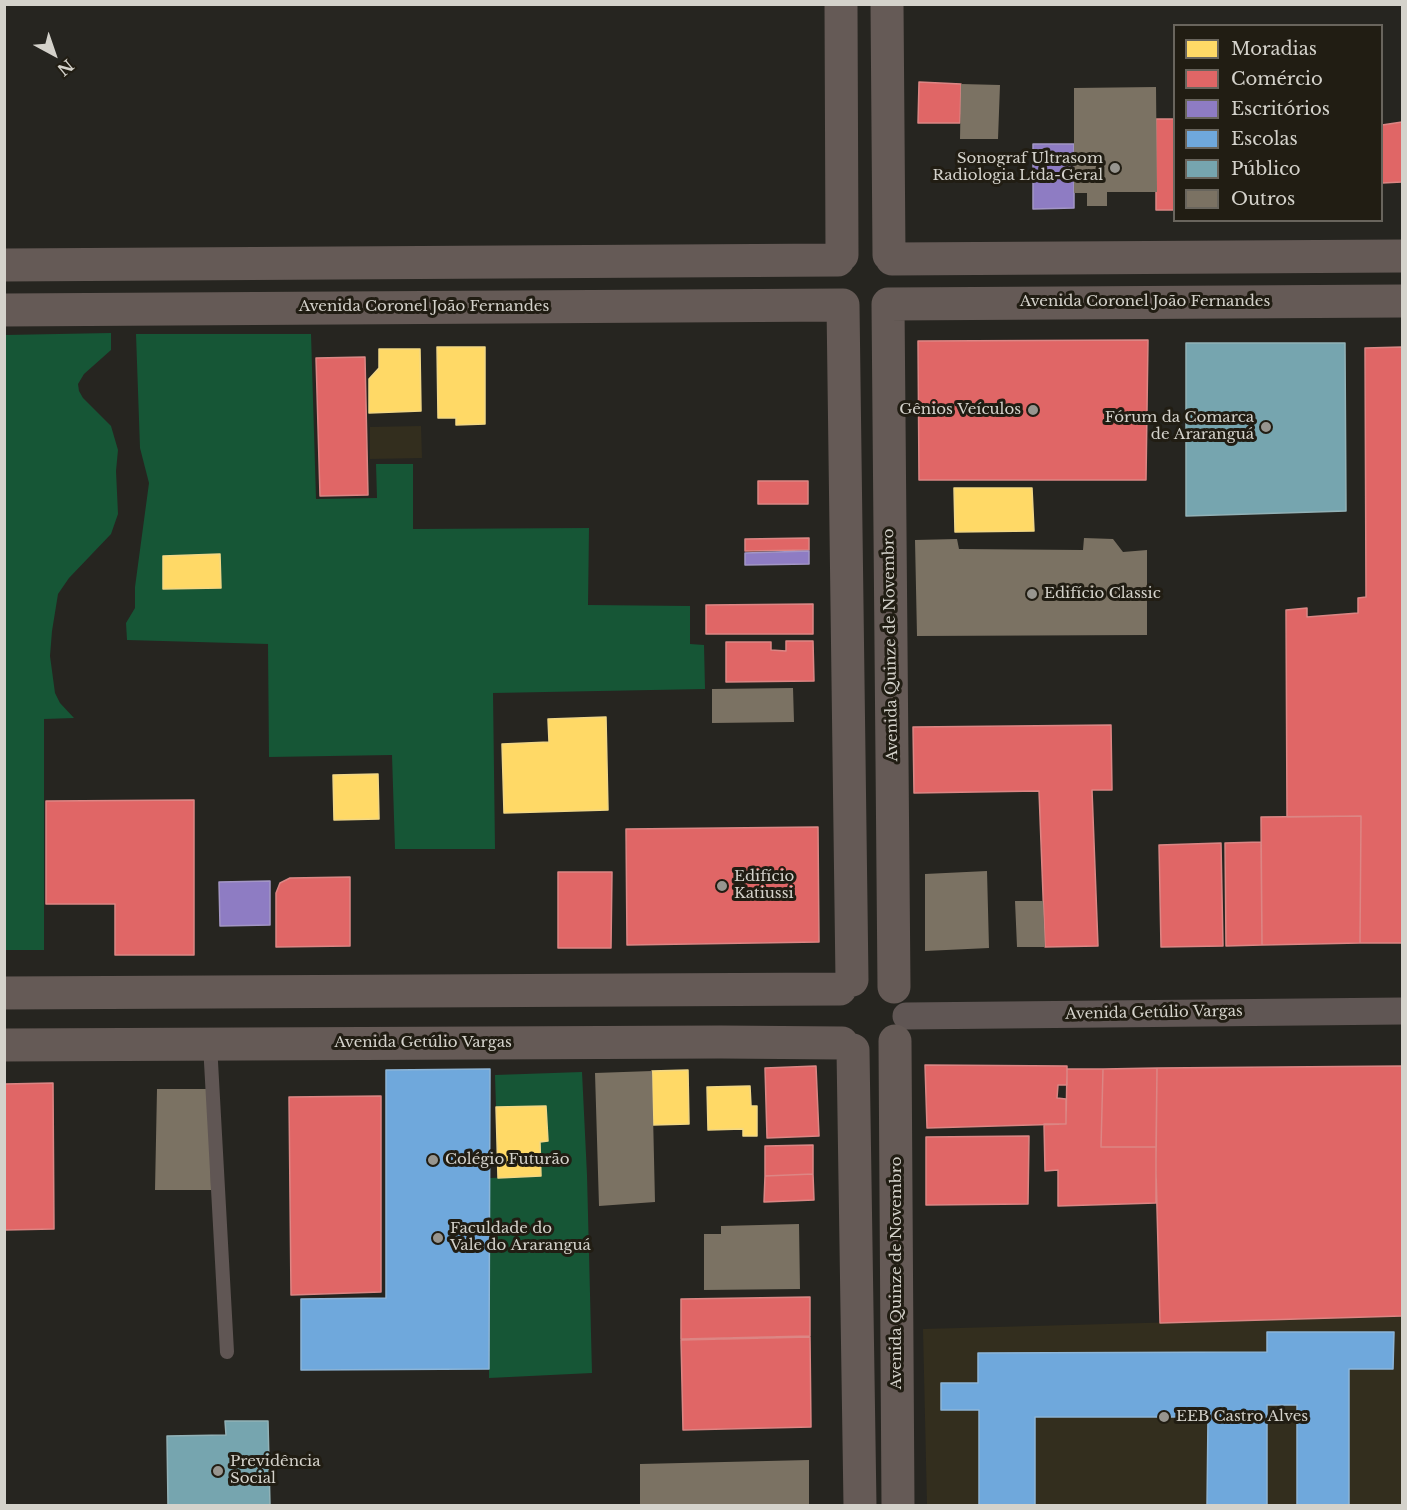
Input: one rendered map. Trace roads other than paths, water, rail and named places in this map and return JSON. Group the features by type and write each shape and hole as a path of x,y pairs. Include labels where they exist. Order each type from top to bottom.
{"main road":[{"path":"4,993 846,984 863,977 875,977 885,981 898,1015 886,1048 864,1053 848,1046 835,1034 830,1022 833,999 846,984 843,305 833,288 834,269 840,258 841,4"},
{"path":"843,305 860,313 880,310 894,296 899,278 890,257 887,4"},
{"path":"4,266 840,258 860,246 880,249 890,257 1402,256"},
{"name":"Avenida Coronel João Fernandes","path":"888,304 1402,301"},
{"name":"Avenida Quinze de Novembro","path":"888,304 898,1015 898,1506"},
{"name":"Avenida Coronel João Fernandes","path":"4,310 843,305"},
{"name":"Avenida Getúlio Vargas","path":"4,1045 709,1042 848,1046"},
{"path":"848,1046 860,1506"}],"street":[{"name":"Avenida Getúlio Vargas","path":"898,1015 1402,1011"}],"lane":[{"path":"210,1044 227,1352"}],"place":[{"name":"Sonograf Ultrasom Radiologia Ltda-Geral","path":"1115,168"},
{"name":"Gênios Veículos","path":"1033,410"},
{"name":"Fórum da Comarca de Araranguá","path":"1266,427"},
{"name":"Edifício Classic","path":"1032,594"},
{"name":"Edifício Katiussi","path":"722,886"},
{"name":"Colégio Futurão","path":"433,1160"},
{"name":"Faculdade do Vale do Araranguá","path":"438,1238"},
{"name":"EEB Castro Alves","path":"1164,1417"},
{"name":"Previdência Social","path":"218,1471"}]}
